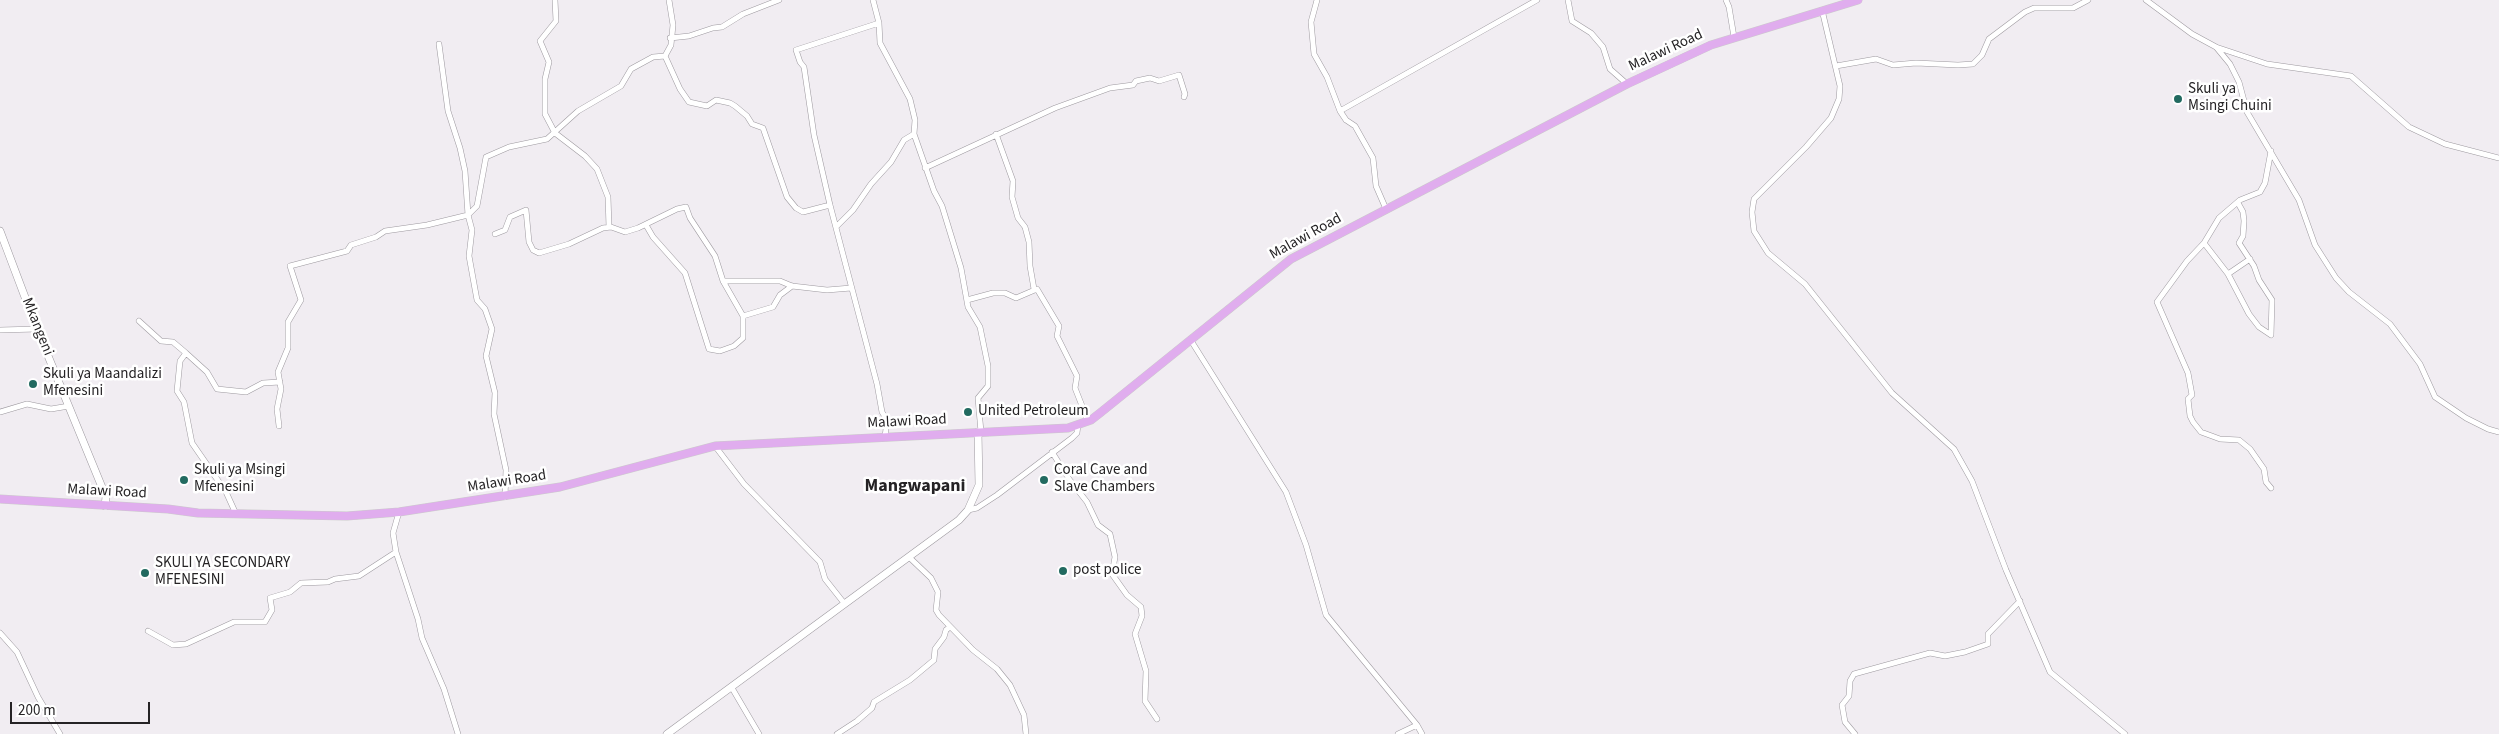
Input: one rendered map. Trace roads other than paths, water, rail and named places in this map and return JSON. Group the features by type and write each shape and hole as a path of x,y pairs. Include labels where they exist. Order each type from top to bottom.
{"main road":[{"name":"Malawi Road","path":"0,499 299,517 399,512 560,487 715,446 980,432 1031,432 1068,428 1088,421 1291,259 1627,84 1711,45 1858,0"}],"street":[{"path":"555,0 556,21 540,41 549,62 545,79 545,114 555,133 585,156 597,169 608,197 609,228"},
{"path":"665,56 671,45 672,25 669,0"},
{"path":"670,38 689,36 722,27 742,14 779,0"},
{"path":"667,734 732,688 844,603 910,558 959,520 968,510 979,485 980,432 978,398 988,386 988,366 980,327 968,308 961,268 942,206 925,168 914,134 913,109 880,43 879,23 873,0"},
{"path":"1317,0 1311,22 1314,54 1327,77 1340,111 1346,120 1355,126 1373,158 1376,186 1386,209"},
{"path":"1340,111 1537,0"},
{"path":"1568,0 1572,21 1591,33 1603,47 1610,69 1627,84"},
{"path":"1726,0 1734,37"},
{"path":"1836,66 1876,59 1893,65 1916,63 1958,66 1973,64 1982,55 1989,39 2024,12 2034,8 2073,8 2088,0"},
{"path":"2146,0 2192,34 2216,47 2267,64 2351,76 2409,127 2446,144 2499,158"},
{"path":"1822,10 1840,86 1839,99 1831,118 1806,147 1754,199 1752,212 1754,231 1768,253 1808,289 1892,393 1954,449 1972,481 2050,672 2125,734"},
{"path":"879,23 796,50 804,67 814,135 830,205 877,384 882,412 887,420 885,437"},
{"path":"439,44 448,111 460,148 464,171 468,215 472,230 469,256 477,300 485,310 492,329 486,356 495,393 494,414 506,470 505,497"},
{"path":"2216,47 2230,64 2238,82 2247,112 2299,200 2315,245 2336,278 2349,292 2390,324 2420,364 2435,397 2466,418 2499,432"},
{"path":"279,426 277,409 281,389 278,372 288,348 288,322 301,300 290,266 347,251 351,245 376,237 385,231 427,225 468,215 478,206 486,158 509,147 538,142 555,133 578,111 621,86 631,69 653,57 665,56"},
{"path":"665,56 680,89 689,102 707,106 716,100 730,103 747,116 752,124 763,128 787,197 796,208 803,212 830,205"},
{"path":"925,168 996,134 1086,95 1123,85 1133,85 1136,81 1150,78 1159,81 1179,75 1185,94 1184,97"},
{"path":"837,226 853,210 871,184 892,162 904,140 914,134"},
{"path":"996,134 1013,181 1012,197 1018,218 1023,223 1029,242 1030,266 1034,289"},
{"path":"2271,150 2265,183 2260,192 2238,203 2219,218 2204,243 2187,261 2157,302 2188,372 2192,395 2188,399 2190,416 2193,422 2201,432 2220,439 2239,440 2250,449 2264,469 2266,482 2271,488"},
{"path":"2204,243 2228,274 2249,314 2259,327 2271,335 2272,300 2259,280 2250,259 2239,243 2243,236 2244,222 2243,212 2238,203"},
{"path":"495,234 505,230 510,217 526,210 529,242 537,253 569,244 599,229 609,228 625,232 646,225 677,209 686,207 698,230 716,256 723,281 743,316 742,338 734,346 720,351 709,349 685,273 653,236 646,225"},
{"name":"Mkangeni","path":"0,231 37,329 106,497 105,506"},
{"path":"2228,274 2250,259"},
{"path":"723,281 780,281 792,286 827,290 851,288"},
{"path":"743,316 773,307 780,295 792,286"},
{"path":"967,300 993,293 1005,293 1016,298 1024,296 1034,289"},
{"path":"1034,289 1038,289 1058,326 1057,336 1077,376 1074,388 1088,421"},
{"path":"140,321 161,341 173,342 186,353 207,372 217,389 246,392 263,383 280,382"},
{"path":"0,330 37,329"},
{"path":"1189,339 1286,492 1306,545 1326,614 1417,725 1422,734"},
{"path":"186,353 180,361 176,383 177,390 184,402 192,444 226,492 236,514"},
{"path":"0,412 27,404 51,409 69,406"},
{"path":"968,510 976,508 997,495 1077,433 1078,425"},
{"path":"715,446 744,484 820,562 825,579 844,603"},
{"path":"1052,452 1069,479 1087,502 1098,525 1110,534 1115,557 1112,574 1127,595 1141,607 1142,616 1135,634 1146,671 1145,700 1157,719"},
{"path":"399,512 393,533 396,552 418,618 422,638 444,689 458,734"},
{"path":"148,631 173,645 186,644 234,622 265,622 272,610 270,598 290,592 301,583 328,582 335,578 359,576 396,552"},
{"path":"910,558 931,578 938,592 937,612 973,650 997,669 1010,685 1024,715 1027,734"},
{"path":"1855,734 1845,722 1842,705 1849,696 1850,682 1854,674 1930,653 1945,656 1965,652 1988,644 1988,634 2020,601"},
{"path":"837,734 857,721 872,708 874,702 910,680 934,660 935,649 944,637 946,630 950,627"},
{"path":"0,633 17,652 38,697 60,734"},
{"path":"0,644 5,638"},
{"path":"732,688 759,734"},
{"path":"1398,734 1417,725"}],"place":[{"name":"Skuli ya Msingi Chuini","path":"2178,99"},
{"name":"Skuli ya Maandalizi Mfenesini","path":"33,384"},
{"name":"United Petroleum","path":"968,412"},
{"name":"Skuli ya Msingi Mfenesini","path":"184,480"},
{"name":"Coral Cave and Slave Chambers","path":"1044,480"},
{"name":"post police","path":"1063,571"},
{"name":"SKULI YA SECONDARY MFENESINI","path":"145,573"}],"district":[{"name":"Mangwapani","path":"915,487"}]}
